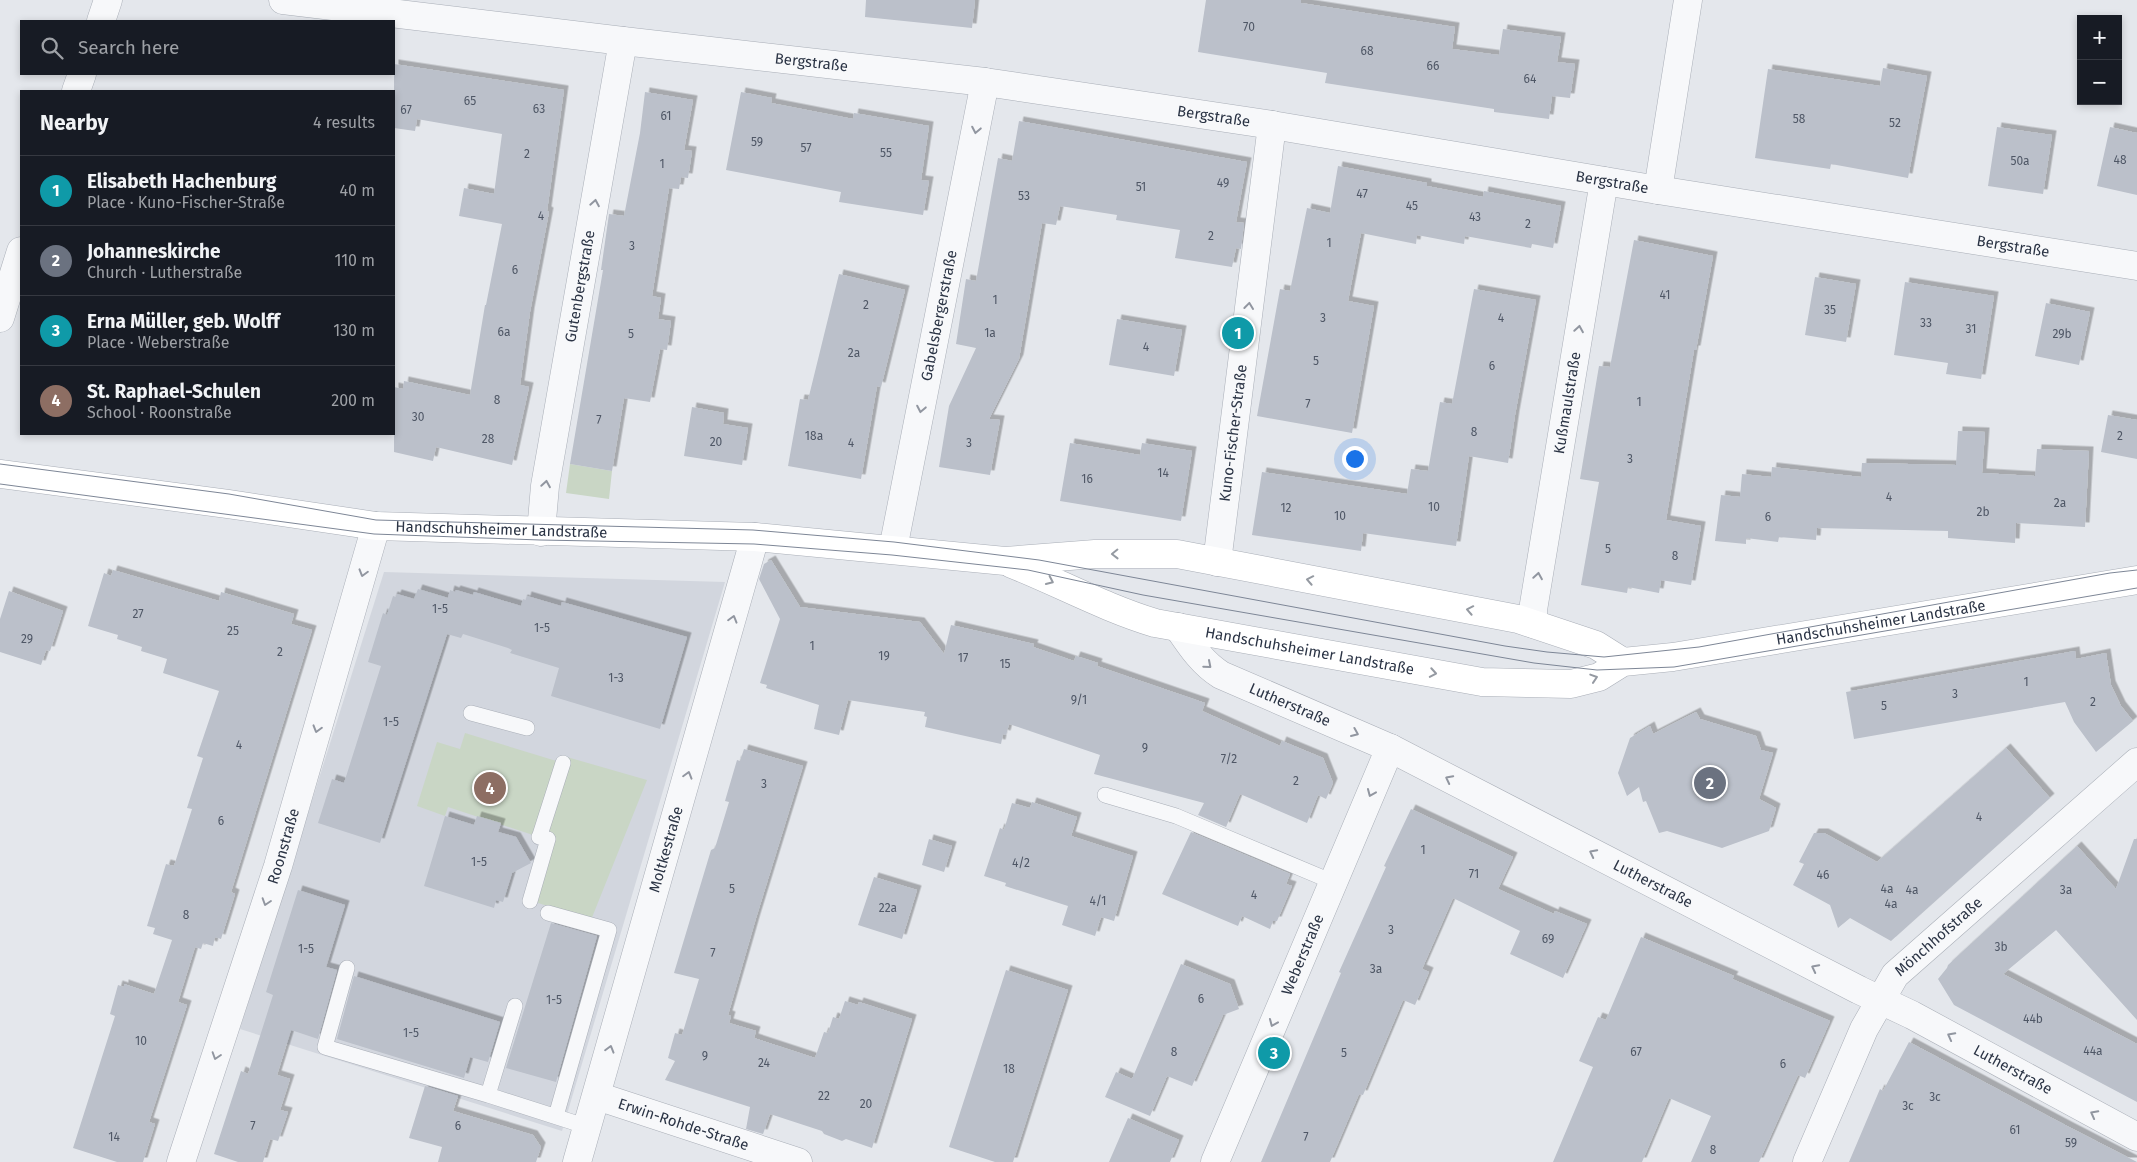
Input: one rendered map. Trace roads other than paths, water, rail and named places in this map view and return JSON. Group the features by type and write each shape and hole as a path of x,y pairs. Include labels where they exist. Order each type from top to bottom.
{"main road":[{"name":"Handschuhsheimer Landstraße","path":"0,474 228,504 376,526 754,538 893,549 1006,561 1095,554 1163,554 1217,562 1518,619 1596,645 1623,662"},
{"name":"Handschuhsheimer Landstraße","path":"1006,561 1136,617 1178,627 1482,682 1531,684 1571,684 1599,677 1623,662 1673,657 2137,580"}],"street":[{"path":"100,20 108,0"},
{"name":"Bergstraße","path":"283,0 985,82 1272,125 1658,190 2137,266"},
{"path":"1658,190 1688,0"},
{"name":"Gutenbergstraße","path":"541,532 546,486 623,41"},
{"path":"76,90 82,75"},
{"name":"Gabelsbergerstraße","path":"893,549 985,82"},
{"name":"Kuno-Fischer-Straße","path":"1217,562 1272,125"},
{"name":"Kußmaulstraße","path":"1534,624 1533,610 1604,181"},
{"path":"0,318 20,254"},
{"name":"Roonstraße","path":"181,1162 278,866 376,526"},
{"name":"Moltkestraße","path":"577,1162 754,538"},
{"name":"Lutherstraße","path":"1178,627 1196,654 1208,667 1221,675 1390,748 1879,1000 1912,1015 2137,1137"},
{"name":"Weberstraße","path":"1215,1162 1390,748"},
{"name":"Mönchhofstraße","path":"1807,1162 1864,1029 1895,975 2137,762"},
{"name":"Erwin-Rohde-Straße","path":"597,1096 798,1162"}],"lane":[{"path":"471,713 527,728"},
{"path":"530,901 548,839 539,836 563,763"},
{"path":"1105,795 1176,816 1333,882"},
{"path":"548,913 609,930 556,1116"},
{"path":"348,968 325,1047 488,1095 588,1127"},
{"path":"488,1095 515,1006"}],"tram line":[{"path":"0,464 229,494 376,520 753,530 894,542 1039,560 1505,646 1604,657 1699,647 2110,573 2137,570"},
{"path":"0,484 374,534 540,540 754,544 892,555 1028,570 1143,595 1534,663 1597,670 1674,667 2137,588"}],"place":[{"name":"Elisabeth Hachenburg","path":"1238,333"},
{"name":"Johanneskirche","path":"1710,783"},
{"name":"St. Raphael-Schulen","path":"490,788"},
{"name":"Erna Müller, geb. Wolff","path":"1274,1053"}]}
